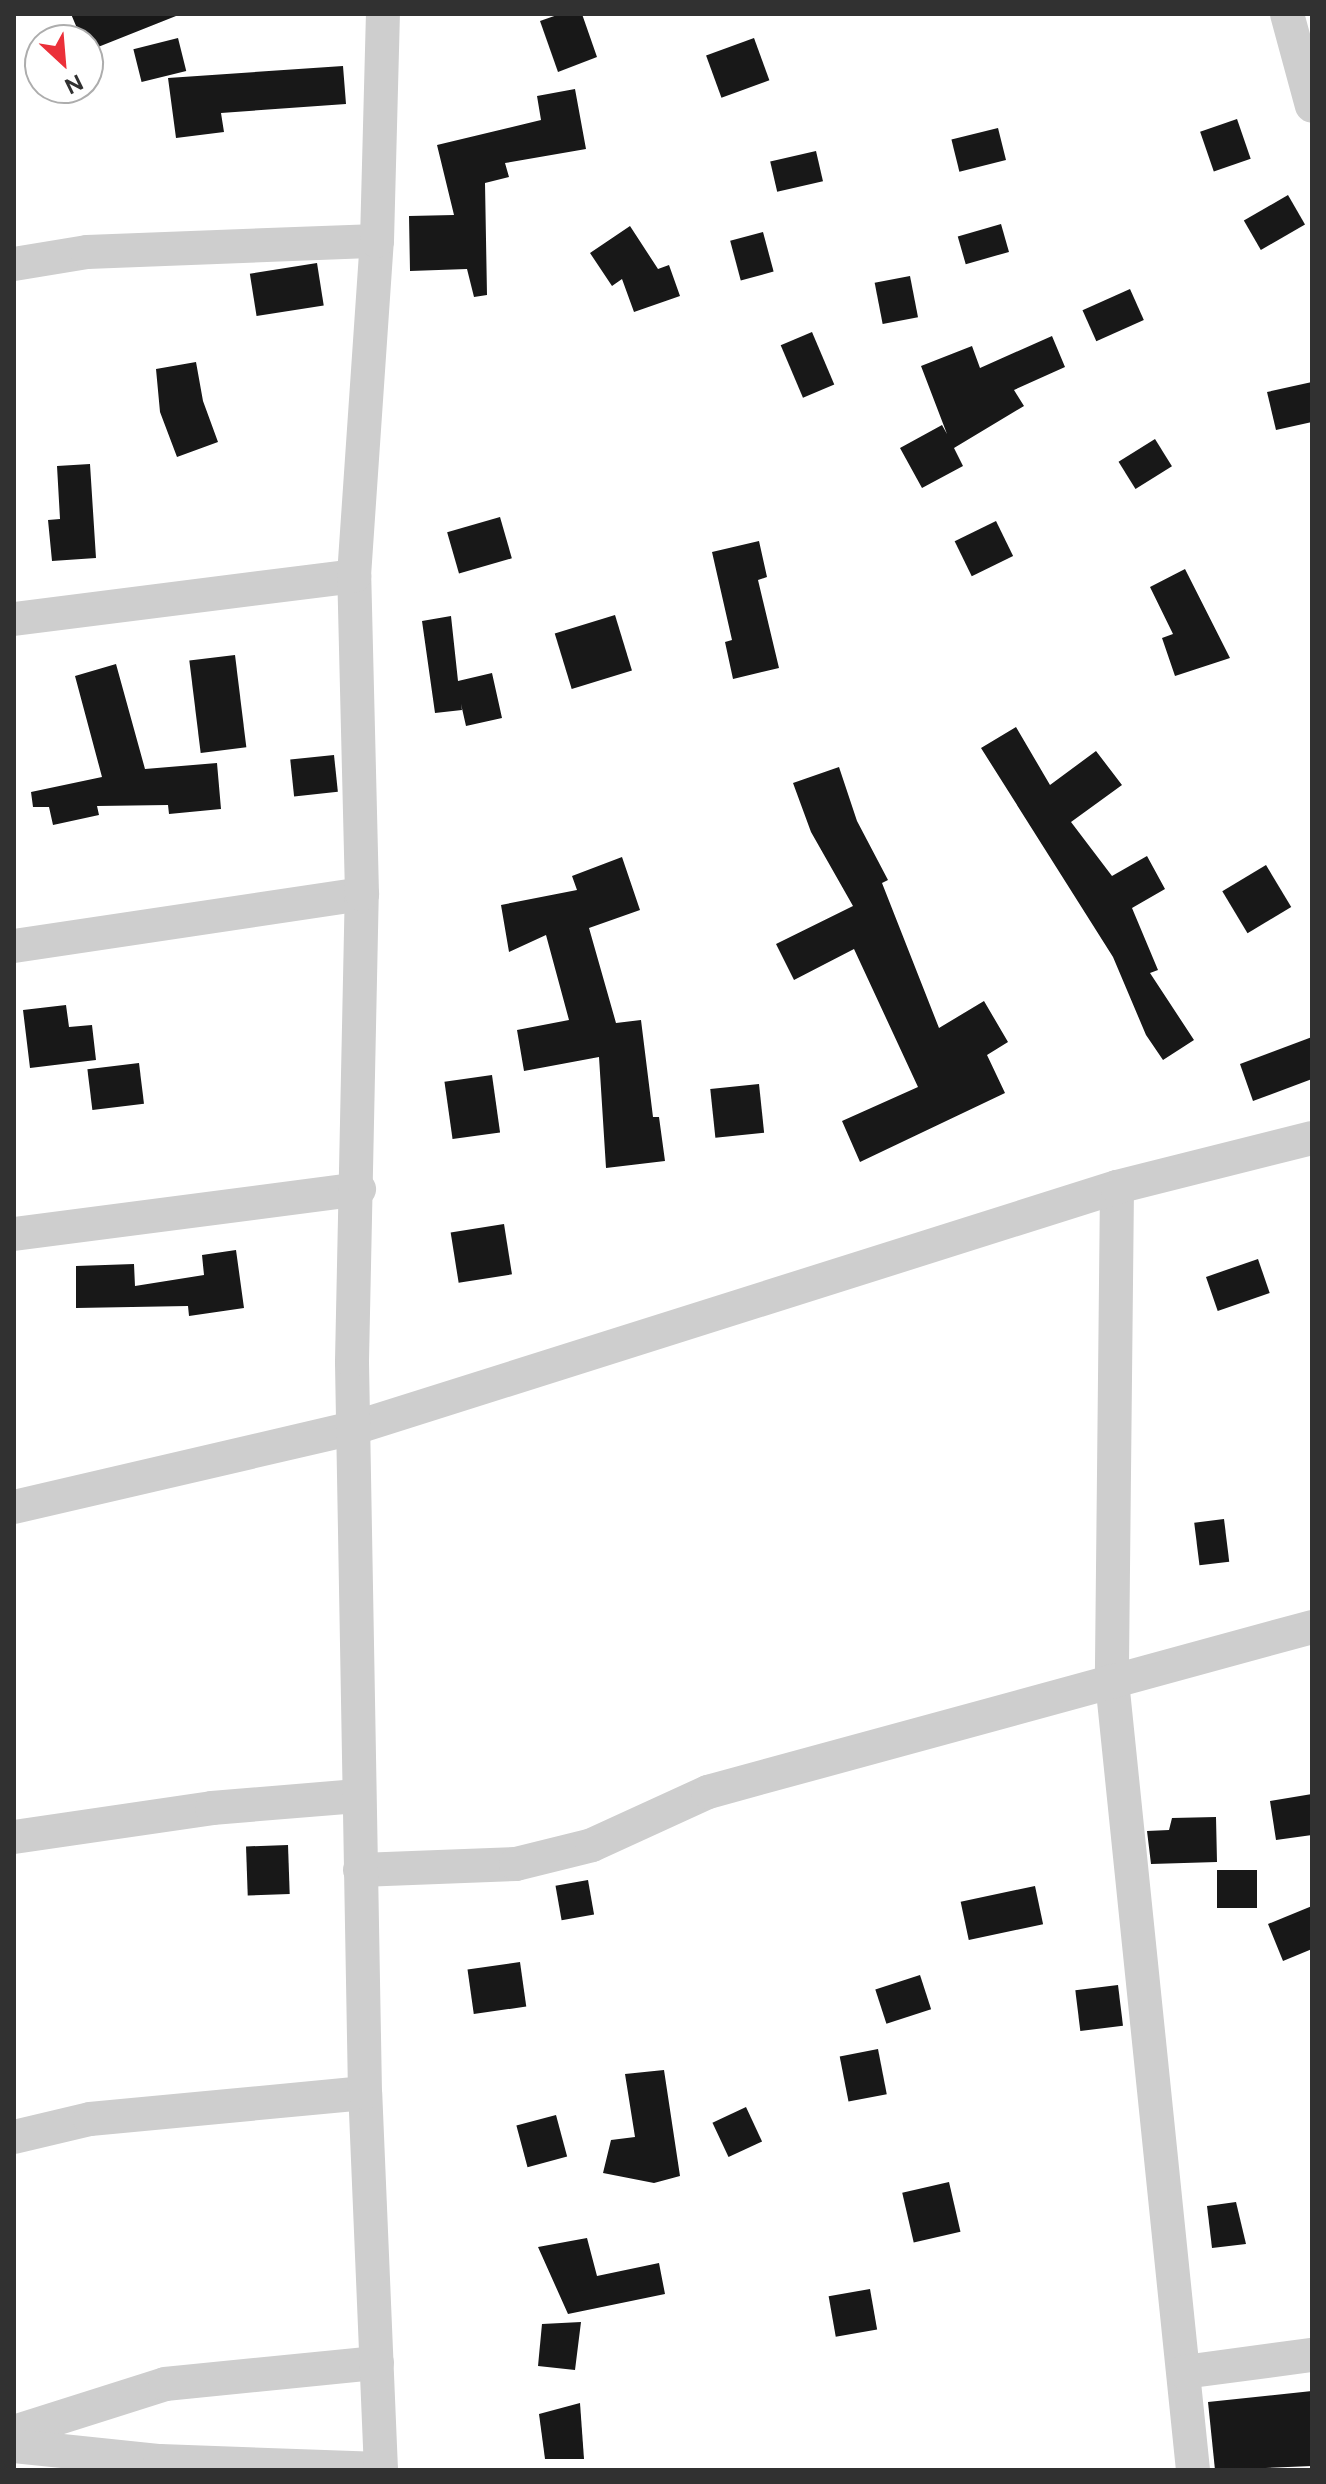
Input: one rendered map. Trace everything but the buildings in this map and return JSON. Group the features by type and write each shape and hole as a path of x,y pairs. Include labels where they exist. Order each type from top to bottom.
{"street":[{"path":"14,2446 160,2461 381,2470 365,2093 358,1796 354,1428 362,894 354,576 377,241 383,14"},
{"path":"1287,14 1312,106"},
{"path":"14,264 87,252 377,241"},
{"path":"14,619 354,576"},
{"path":"14,946 362,894"},
{"path":"14,1507 354,1428 1117,1187 1312,1138"},
{"path":"1117,1187 1112,1681 1193,2470"},
{"path":"14,1234 359,1189"},
{"path":"360,1870 516,1864 592,1845 708,1792 1312,1627"},
{"path":"14,1837 212,1808 358,1796"},
{"path":"14,2137 90,2119 365,2093"},
{"path":"1184,2372 1312,2355"},
{"path":"14,2432 165,2384 377,2363"}]}
